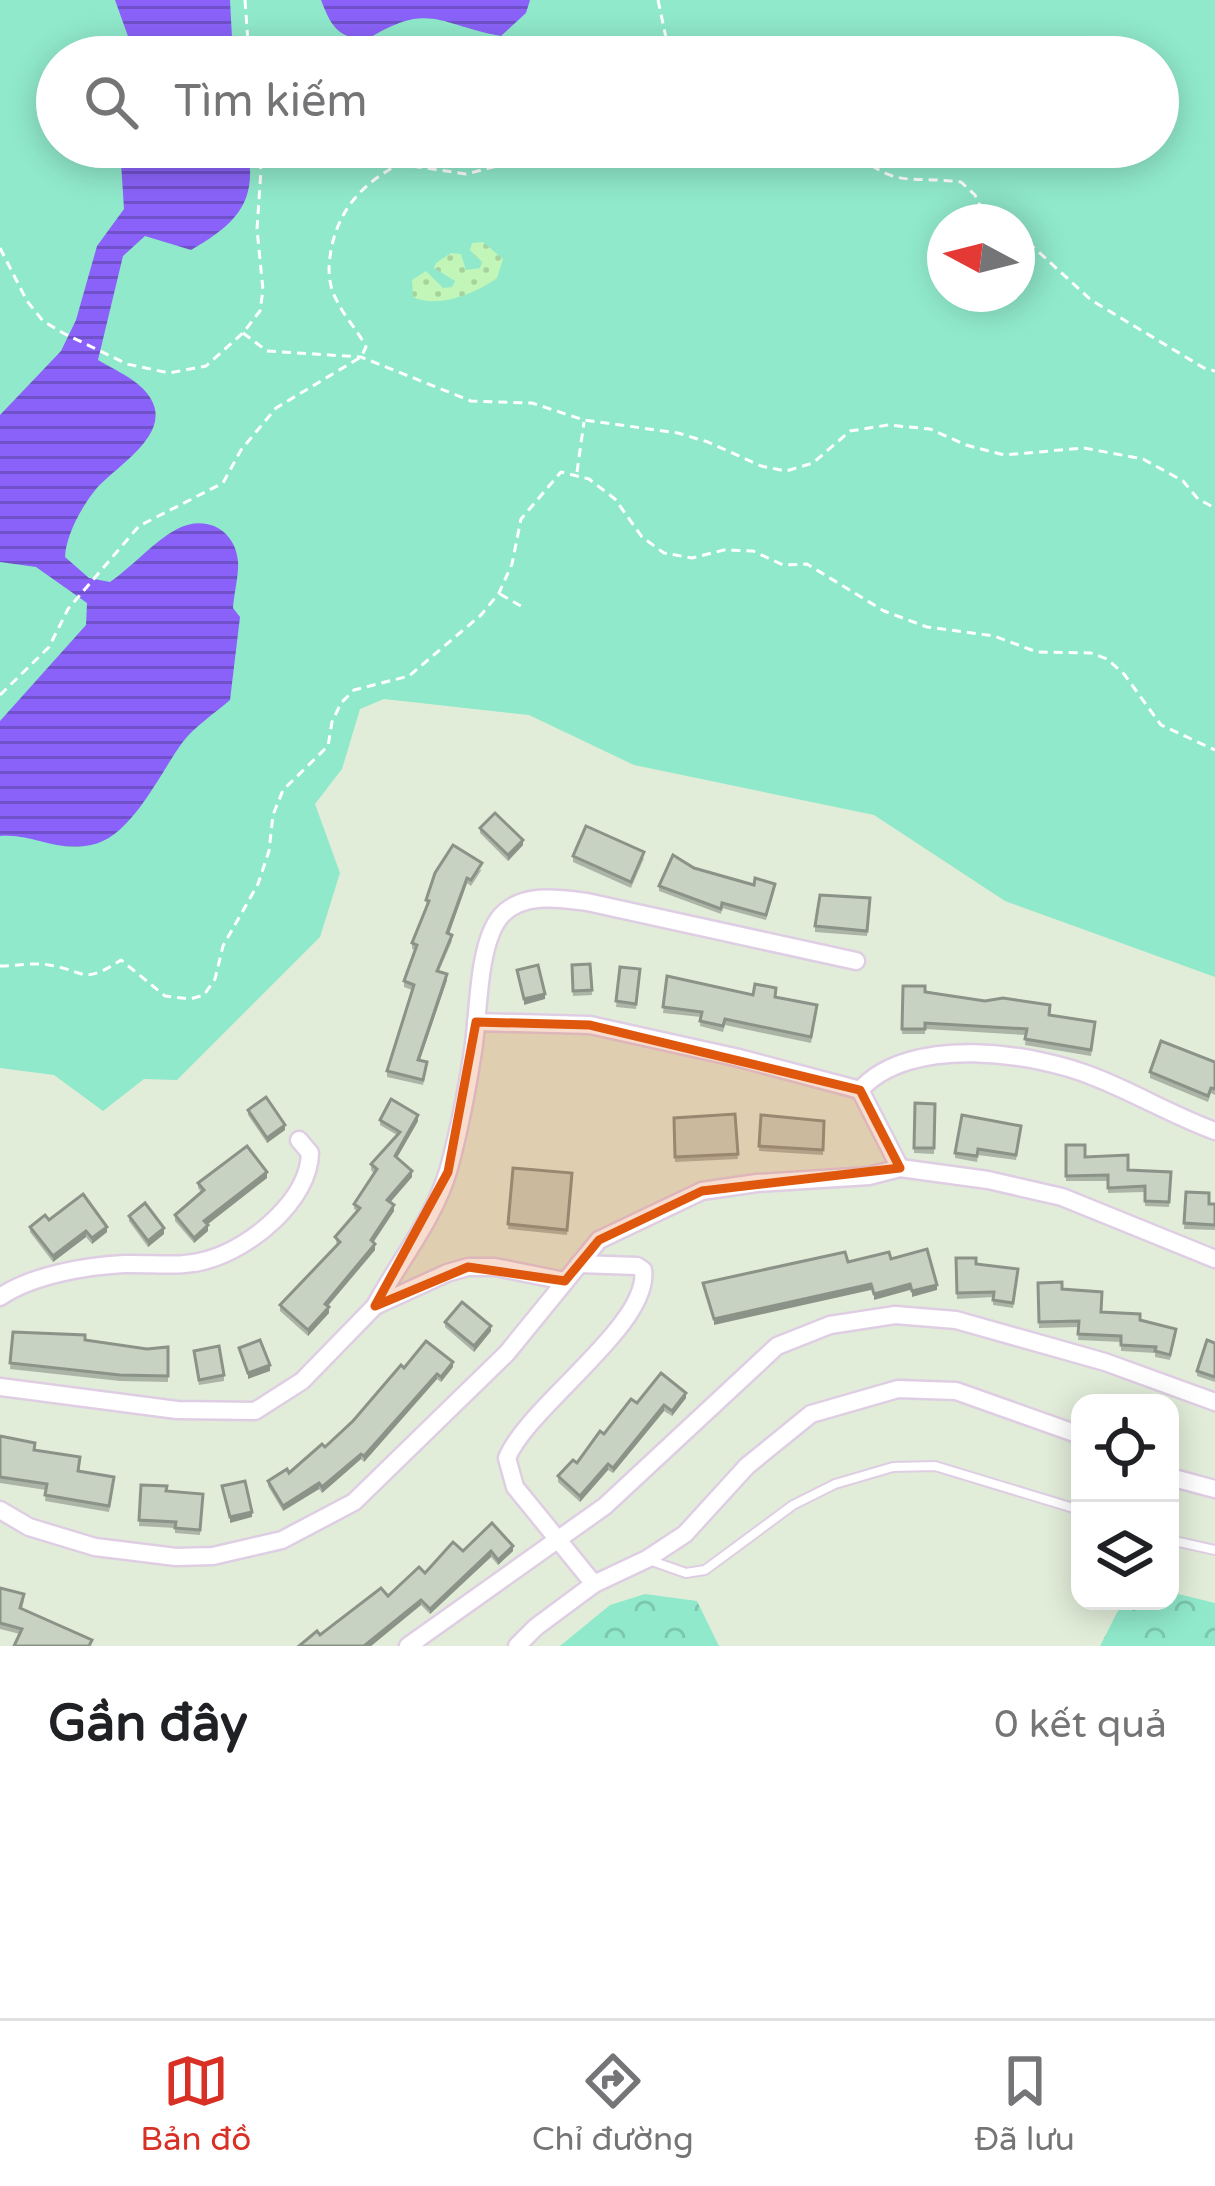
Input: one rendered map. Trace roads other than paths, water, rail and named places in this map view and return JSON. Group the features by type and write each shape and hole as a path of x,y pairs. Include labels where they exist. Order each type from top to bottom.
{"street":[{"path":"0,1387 177,1410 255,1411 302,1381 375,1306 448,1172 493,928 511,908 545,898 587,902 856,961"},
{"path":"476,1022 590,1025 860,1090 900,1168"},
{"path":"860,1090 883,1072 921,1055 971,1053 1070,1068 1215,1131"},
{"path":"0,1297 60,1275 117,1264 209,1260 223,1253 261,1229 303,1187 310,1153 299,1140"},
{"path":"0,1510 28,1527 95,1547 176,1557 213,1556 282,1540 354,1502 507,1353 598,1240 703,1191 869,1176 900,1168 988,1180 1062,1197 1213,1260"},
{"path":"579,1264 629,1264 643,1270 645,1278 629,1316 521,1434 506,1458 515,1487 594,1584"},
{"path":"375,1306 469,1267 525,1270 565,1281"},
{"path":"408,1646 621,1492 776,1346 858,1319 928,1316 980,1324 1105,1361 1215,1402"},
{"path":"517,1646 594,1584 686,1534 748,1466 811,1414 898,1389 956,1391 1071,1432"},
{"path":"1179,1479 1215,1489"}],"lane":[{"path":"647,1559 686,1573 705,1570 793,1505 835,1484 893,1466 934,1466 1071,1507"},
{"path":"1179,1542 1215,1550"}]}
